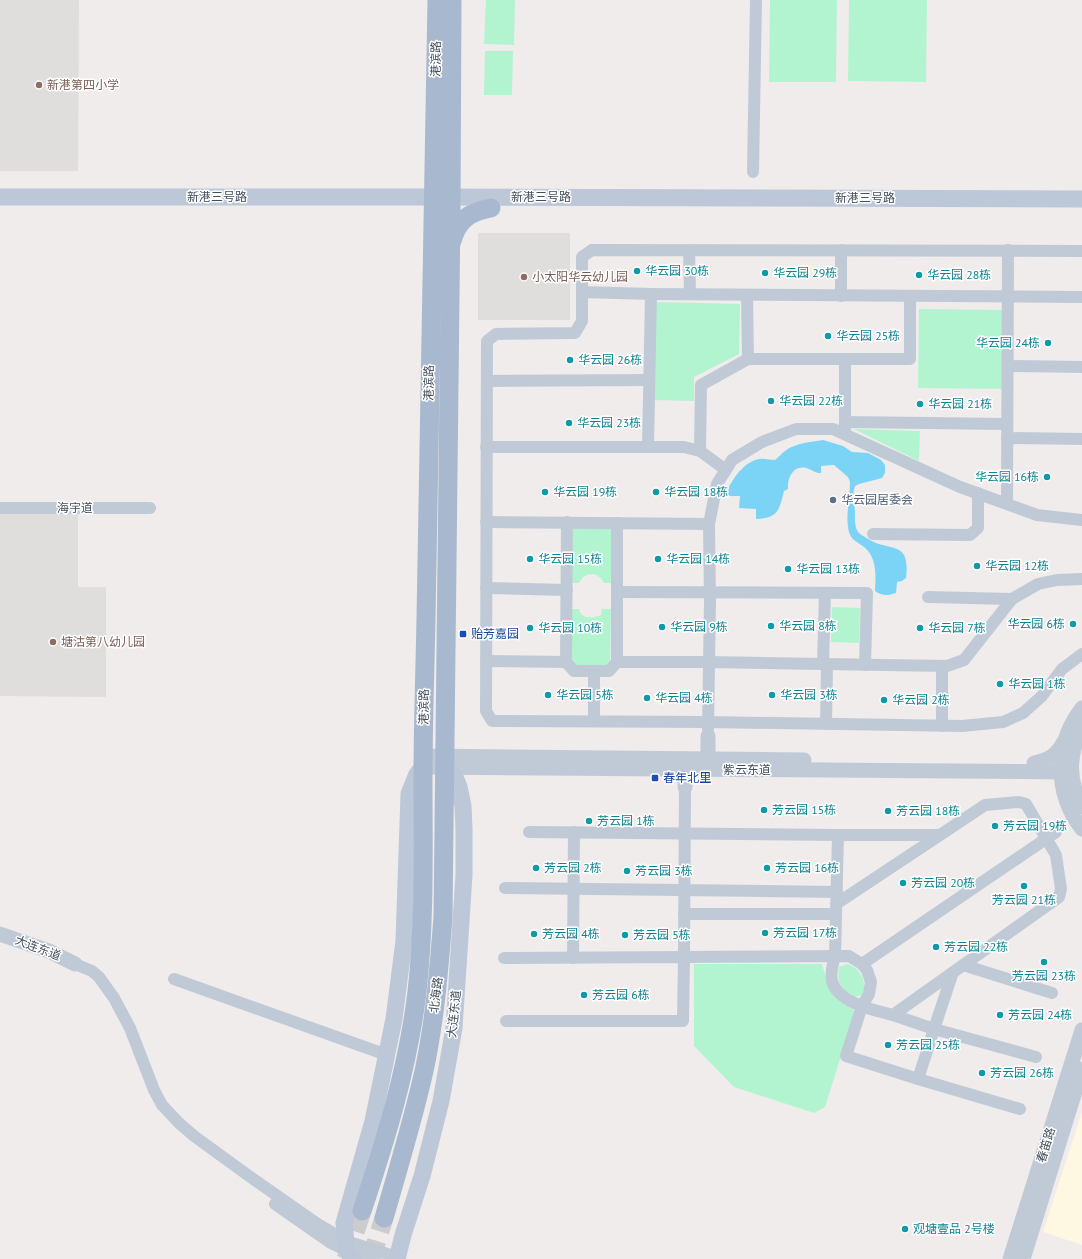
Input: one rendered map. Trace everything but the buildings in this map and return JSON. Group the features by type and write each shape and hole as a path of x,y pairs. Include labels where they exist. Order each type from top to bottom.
{"main road":[{"name":"港滨路","path":"423,761 432,202 437,0"},
{"name":"港滨路","path":"445,761 451,244 452,0"},
{"name":"新港三号路","path":"0,197 432,202 1082,199"},
{"name":"新港三号路","path":"0,207 432,202"},
{"path":"432,245 438,226 451,202"},
{"name":"新港三号路","path":"491,202 1082,210"},
{"path":"451,244 454,232 462,221 491,202"},
{"path":"349,1250 344,1224 373,1121 394,1019 404,941 409,794 423,761"},
{"name":"北海路","path":"362,1211 387,1135 399,1091 416,998 423,922 423,761"},
{"name":"北海路","path":"384,1218 409,1132 424,1071 437,994 443,917 445,761"},
{"name":"大连东道","path":"397,1258 422,1176 441,1101 454,1028 464,875 463,814 461,796 457,782 445,761"}],"street":[{"path":"753,172 756,0"},
{"path":"1082,251 592,250 582,257 582,321 576,333 496,334 487,341 486,711 492,721 594,721 708,729 826,724 962,726 1003,722 1023,713 1042,696 1062,669 1082,654"},
{"path":"689,250 690,294"},
{"path":"841,250 841,296"},
{"path":"1007,504 1008,250"},
{"path":"582,292 841,296 1082,297"},
{"path":"648,447 651,294"},
{"path":"747,295 748,359"},
{"path":"700,451 701,385 748,359 910,358 910,296"},
{"path":"845,359 845,428"},
{"path":"1008,366 1082,367"},
{"path":"487,381 649,380"},
{"path":"708,764 709,524 717,484 732,460 762,442 796,429 1007,424"},
{"path":"845,428 920,469 978,494 1036,515 1082,520"},
{"path":"1007,438 1082,439"},
{"path":"486,447 684,447 700,451 726,470"},
{"path":"873,534 970,535 978,528 978,494"},
{"name":"海宇道","path":"0,504 150,506 0,508"},
{"path":"486,522 709,524"},
{"path":"567,522 566,662 574,671 609,671 617,662 617,523"},
{"path":"617,662 947,666 964,660 1012,599 1038,584 1057,580 1082,579"},
{"path":"486,588 567,590"},
{"path":"617,592 867,593 865,665"},
{"path":"825,593 826,724"},
{"path":"928,597 1012,599"},
{"path":"486,661 566,662"},
{"path":"942,666 942,726"},
{"path":"594,671 594,721"},
{"path":"1082,708 1073,722 1064,766 1062,786 1067,803 1076,822 1082,829"},
{"path":"1035,767 1053,756 1070,742 1082,728"},
{"name":"紫云东道","path":"423,761 1035,767 1064,766"},
{"path":"506,1021 683,1021 685,763"},
{"path":"1064,766 1082,807"},
{"path":"684,914 836,903 985,805 1019,802 1026,804 1056,855 1061,889 1059,897 892,1015"},
{"path":"529,832 838,835 940,834"},
{"path":"573,958 574,832"},
{"path":"862,964 1056,832"},
{"path":"838,835 835,956 832,967 832,981 840,995 862,1006 934,1029 1036,1057"},
{"path":"506,888 684,891 836,903"},
{"name":"大连东道","path":"0,934 49,950 75,964"},
{"path":"504,958 849,956 862,964 867,970 871,982 869,994 862,1006 846,1056 1020,1109"},
{"path":"75,964 92,971 99,977 114,998 130,1028 154,1090 162,1105 171,1115 194,1136 316,1223 349,1250 373,1259"},
{"path":"963,965 1052,993"},
{"path":"918,1079 953,972"},
{"path":"174,978 387,1055"},
{"name":"春笛路","path":"1010,1259 1082,1030"},
{"name":"春笛路","path":"1022,1259 1082,1069"},
{"path":"349,1250 397,1258"}],"shaded area":[{"name":"新港第四小学","path":"0,0 79,0 78,171 0,171"},
{"name":"小太阳华云幼儿园","path":"478,233 570,233 570,320 478,320"},
{"name":"塘沽第八幼儿园","path":"0,513 78,513 78,587 106,587 106,697 0,696"},
{"path":"1082,1112 1082,1245 1043,1232"}],"green space":[{"path":"486,0 515,0 514,45 484,44"},
{"path":"770,0 837,0 836,82 769,82"},
{"path":"849,0 927,0 926,82 848,81"},
{"path":"485,51 513,51 512,95 484,95"},
{"path":"656,302 740,304 739,354 694,377 694,401 653,400"},
{"path":"919,309 1003,310 1002,389 918,388"},
{"path":"854,429 920,431 919,461"},
{"path":"571,528 611,528 611,583 604,583 598,576 592,574 585,576 579,583 571,583"},
{"path":"832,607 860,608 859,643 831,642"},
{"path":"570,609 579,609 580,613 585,617 594,617 601,615 602,609 611,609 610,661 605,666 577,666 571,659"},
{"path":"694,964 822,964 828,985 839,1001 855,1011 825,1107 814,1113 734,1087 694,1046"},
{"path":"847,964 859,972 863,980 863,994 856,997 847,992 839,982 839,967"}],"water":[{"path":"823,440 843,446 852,452 868,453 881,460 885,465 885,473 882,478 855,486 853,495 855,522 858,532 862,535 874,542 896,548 901,551 905,557 907,565 906,578 897,582 896,593 885,595 875,591 875,567 871,556 864,547 853,539 849,532 848,514 850,482 848,477 834,465 821,466 821,473 804,468 796,469 789,480 788,489 784,491 779,508 769,517 756,519 756,509 739,508 740,496 728,496 726,493 739,472 753,461 761,459 775,460 793,446"}],"tunnel":[{"path":"346,1259 362,1211"},
{"path":"371,1259 384,1218"}],"place":[{"name":"新港第四小学","path":"39,85"},
{"name":"华云园 30栋","path":"637,271"},
{"name":"华云园 29栋","path":"765,273"},
{"name":"华云园 28栋","path":"919,275"},
{"name":"小太阳华云幼儿园","path":"524,277"},
{"name":"华云园 25栋","path":"828,336"},
{"name":"华云园 24栋","path":"1048,343"},
{"name":"华云园 26栋","path":"570,360"},
{"name":"华云园 22栋","path":"771,401"},
{"name":"华云园 21栋","path":"920,404"},
{"name":"华云园 23栋","path":"569,423"},
{"name":"华云园 16栋","path":"1047,477"},
{"name":"华云园 19栋","path":"545,492"},
{"name":"华云园 18栋","path":"656,492"},
{"name":"华云园居委会","path":"833,500"},
{"name":"华云园 15栋","path":"530,559"},
{"name":"华云园 14栋","path":"658,559"},
{"name":"华云园 12栋","path":"977,566"},
{"name":"华云园 13栋","path":"788,569"},
{"name":"华云园 6栋","path":"1073,624"},
{"name":"华云园 8栋","path":"771,626"},
{"name":"华云园 9栋","path":"662,627"},
{"name":"华云园 10栋","path":"530,628"},
{"name":"华云园 7栋","path":"920,628"},
{"name":"贻芳嘉园","path":"463,634"},
{"name":"塘沽第八幼儿园","path":"53,642"},
{"name":"华云园 1栋","path":"1000,684"},
{"name":"华云园 5栋","path":"548,695"},
{"name":"华云园 3栋","path":"772,695"},
{"name":"华云园 4栋","path":"647,698"},
{"name":"华云园 2栋","path":"884,700"},
{"name":"春年北里","path":"655,778"},
{"name":"芳云园 15栋","path":"764,810"},
{"name":"芳云园 18栋","path":"888,811"},
{"name":"芳云园 1栋","path":"589,821"},
{"name":"芳云园 19栋","path":"995,826"},
{"name":"芳云园 2栋","path":"536,868"},
{"name":"芳云园 16栋","path":"767,868"},
{"name":"芳云园 3栋","path":"627,871"},
{"name":"芳云园 20栋","path":"903,883"},
{"name":"芳云园 21栋","path":"1024,886"},
{"name":"芳云园 17栋","path":"765,933"},
{"name":"芳云园 4栋","path":"534,934"},
{"name":"芳云园 5栋","path":"625,935"},
{"name":"芳云园 22栋","path":"936,947"},
{"name":"芳云园 23栋","path":"1044,962"},
{"name":"芳云园 6栋","path":"584,995"},
{"name":"芳云园 24栋","path":"1000,1015"},
{"name":"芳云园 25栋","path":"888,1045"},
{"name":"芳云园 26栋","path":"982,1073"},
{"name":"观塘壹品 2号楼","path":"905,1229"}]}
